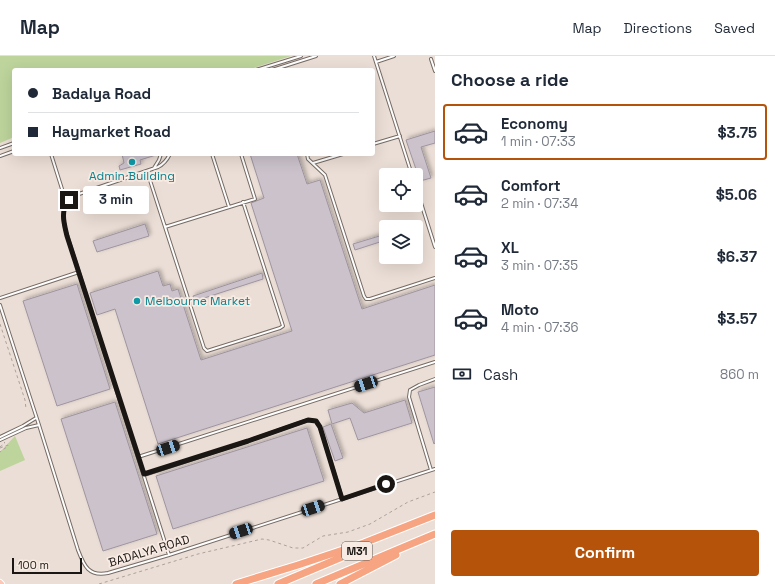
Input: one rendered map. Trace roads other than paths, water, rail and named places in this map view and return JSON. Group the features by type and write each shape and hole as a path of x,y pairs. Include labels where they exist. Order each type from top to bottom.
{"highway":[{"path":"236,584 356,546 435,516"},
{"name":"M31","path":"278,584 435,516"},
{"path":"340,584 435,534"},
{"name":"M31","path":"316,584 435,534"}],"lane":[{"path":"262,68 301,56"},
{"path":"283,68 316,56"},
{"path":"374,56 410,168"},
{"path":"376,62 394,56"},
{"path":"431,59 435,71"},
{"path":"278,63 280,68"},
{"path":"375,143 400,136"},
{"path":"0,148 12,144"},
{"path":"0,156 12,152"},
{"path":"52,156 62,189"},
{"path":"154,168 160,156"},
{"path":"169,156 162,165 72,197 66,203 64,211 65,228 78,272 169,555"},
{"path":"213,156 229,207"},
{"path":"165,227 255,199 242,156"},
{"path":"307,156 308,159 326,175 366,299 435,278"},
{"path":"313,163 336,156"},
{"path":"147,171 205,349 207,351 266,333 283,326 243,202"},
{"path":"423,209 435,246"},
{"path":"0,298 78,272"},
{"name":"BADALYA ROAD","path":"0,305 78,550 83,564 87,569 94,573 104,574 169,555 435,469"},
{"path":"138,457 435,362"},
{"path":"431,470 409,396 410,390 419,384 435,380"},
{"path":"0,437 36,418"},
{"path":"144,474 308,420 316,421 320,427 342,499"},
{"path":"0,440 26,428 39,425"}],"place":[{"name":"Admin Building","path":"132,162"},
{"name":"Melbourne Market","path":"137,301"}]}
